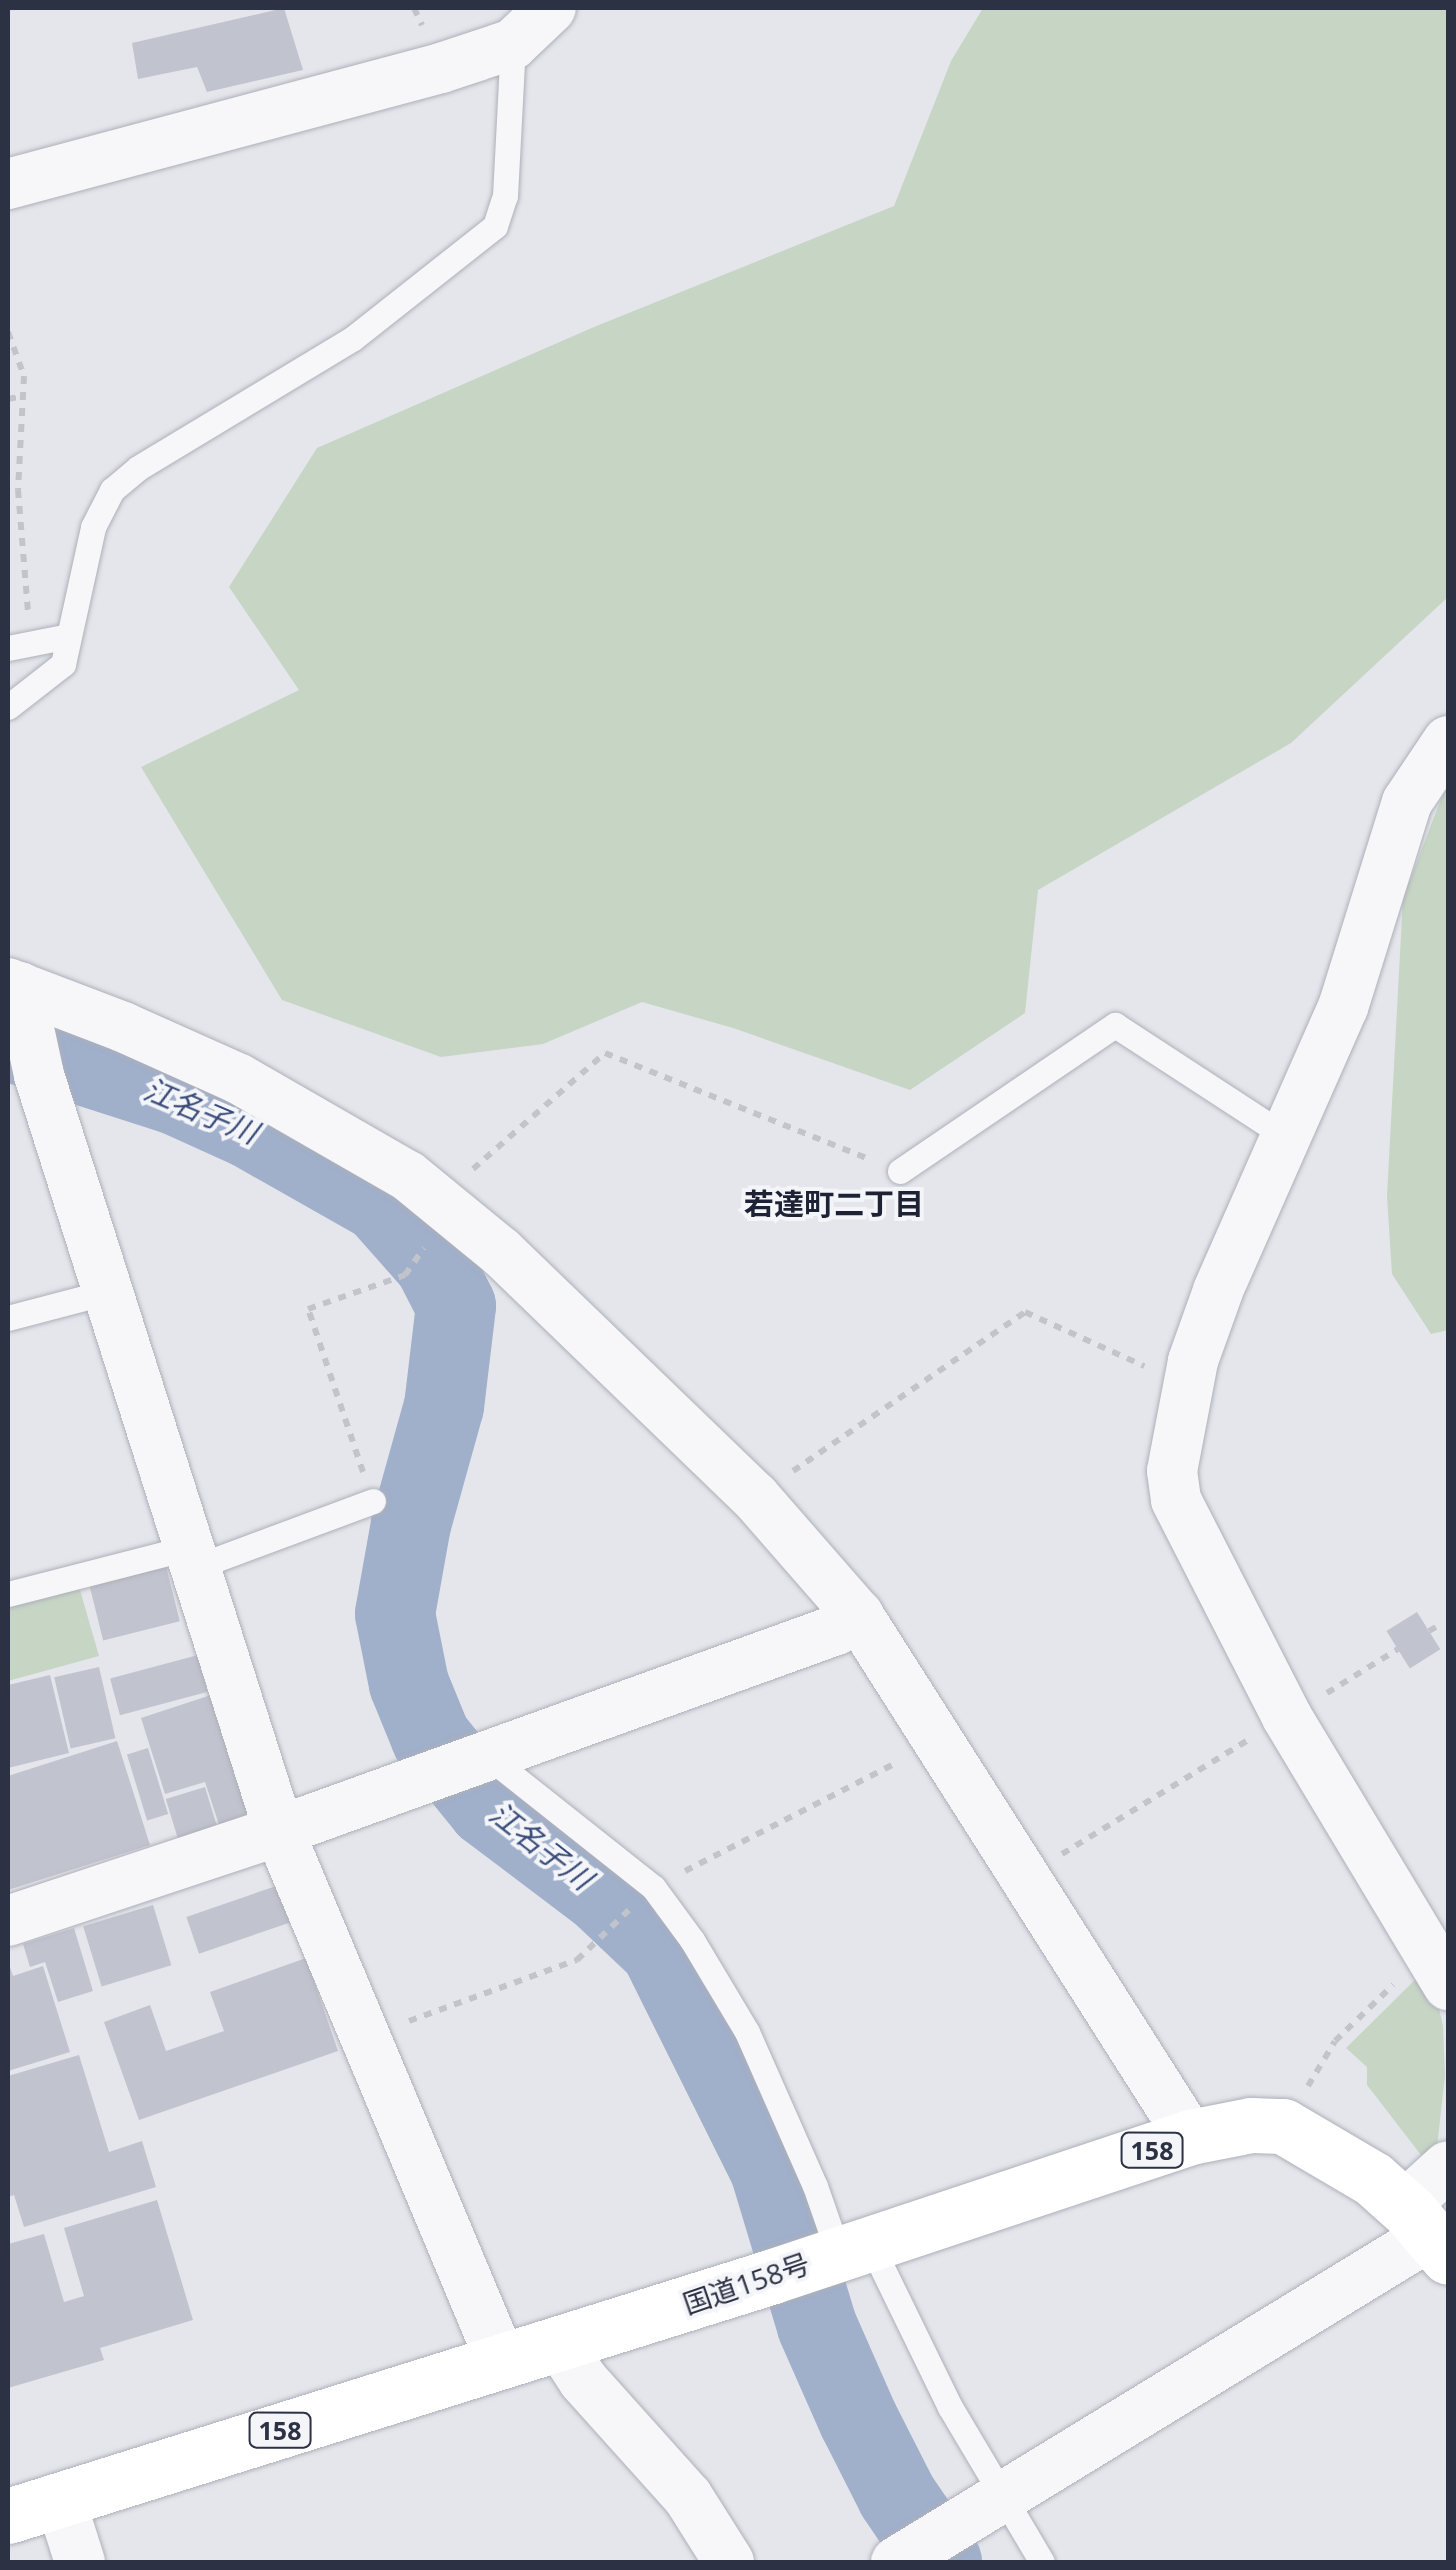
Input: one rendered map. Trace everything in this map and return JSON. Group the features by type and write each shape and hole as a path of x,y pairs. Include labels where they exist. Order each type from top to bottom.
{"highway":[{"name":"国道158号","path":"8,2516 770,2277 1190,2138 1252,2125 1284,2126 1373,2178 1428,2233"}],"street":[{"path":"8,184 441,68 513,44 551,8"},
{"path":"1426,1980 1176,1500 1172,1471 1186,1394 1218,1291 1343,1007 1408,802 1448,740"},
{"path":"17,993 31,1084 107,1292 278,1831 501,2360"},
{"path":"17,993 238,1079 372,1152 501,1252 755,1498 858,1615 1190,2138"},
{"path":"8,1921 278,1831 836,1630 858,1615"},
{"path":"903,2558 1428,2233 1448,2166"},
{"path":"559,2343 584,2380 688,2497 729,2562"},
{"path":"60,2499 80,2562"}],"lane":[{"path":"8,707 62,664 93,527 100,508 123,479 352,339 494,226 506,196 513,44"},
{"path":"19,646 68,636"},
{"path":"900,1172 1115,1024 1285,1136"},
{"path":"8,1318 107,1292"},
{"path":"8,1594 190,1558 373,1501"},
{"path":"485,1754 653,1887 692,1940 748,2032 843,2250 1042,2562"}],"path":[{"path":"8,332 24,376 18,490 19,646"},
{"path":"8,399 22,396"},
{"path":"373,1501 308,1309 405,1275 444,1205 605,1053 900,1172"},
{"path":"755,1498 1024,1312 1133,1359 1186,1394"},
{"path":"1336,1687 1398,1649"},
{"path":"1025,1876 1241,1744"},
{"path":"1336,2040 1426,1980"}],"green space":[{"path":"983,8 1448,8 1448,597 1291,743 1038,890 1025,1013 910,1090 733,1028 642,1002 543,1044 441,1057 282,1000 141,767 299,690 229,587 317,448 594,327 894,206 951,61"},
{"path":"1448,781 1448,1330 1431,1334 1392,1274 1387,1196 1403,898"},
{"path":"78,1583 99,1656 8,1681 8,1600"},
{"path":"1422,1973 1437,2000 1443,2026 1445,2076 1437,2147 1421,2155 1367,2085 1367,2067 1346,2048"}],"building":[{"path":"284,8 303,70 207,92 197,67 138,79 132,43"},
{"path":"166,1566 180,1621 103,1640 89,1585"},
{"path":"1417,1612 1440,1649 1410,1668 1386,1631"},
{"path":"198,1655 208,1692 120,1715 110,1679"},
{"path":"99,1667 115,1738 71,1748 54,1677"},
{"path":"50,1675 69,1753 8,1768 8,1685"},
{"path":"211,1695 252,1824 222,1834 205,1782 165,1794 141,1718"},
{"path":"117,1741 150,1845 8,1890 8,1776"},
{"path":"148,1748 168,1814 147,1820 127,1754"},
{"path":"205,1787 219,1832 180,1844 166,1799"},
{"path":"279,1885 292,1922 199,1954 186,1917"},
{"path":"153,1905 171,1965 102,1987 83,1926"},
{"path":"74,1928 93,1991 58,2002 45,1962 30,1967 23,1944"},
{"path":"306,1958 338,2051 139,2120 104,2022 150,2005 166,2051 224,2031 210,1992"},
{"path":"8,1961 13,1976 43,1966 70,2052 8,2071"},
{"path":"79,2055 109,2152 142,2141 156,2187 24,2227 14,2195 8,2197 8,2076"},
{"path":"157,2200 193,2320 100,2348 104,2360 8,2388 8,2244 44,2234 64,2302 84,2296 64,2228"}],"waterway":[{"name":"江名子川","path":"8,1041 176,1095 249,1128 380,1202 434,1263 456,1306 444,1406 411,1524 395,1614 409,1684 431,1738 487,1807 602,1894 660,1949 770,2170 817,2326 858,2419 897,2496 942,2562"}],"district":[{"name":"若達町二丁目","path":"834,1204"}]}
